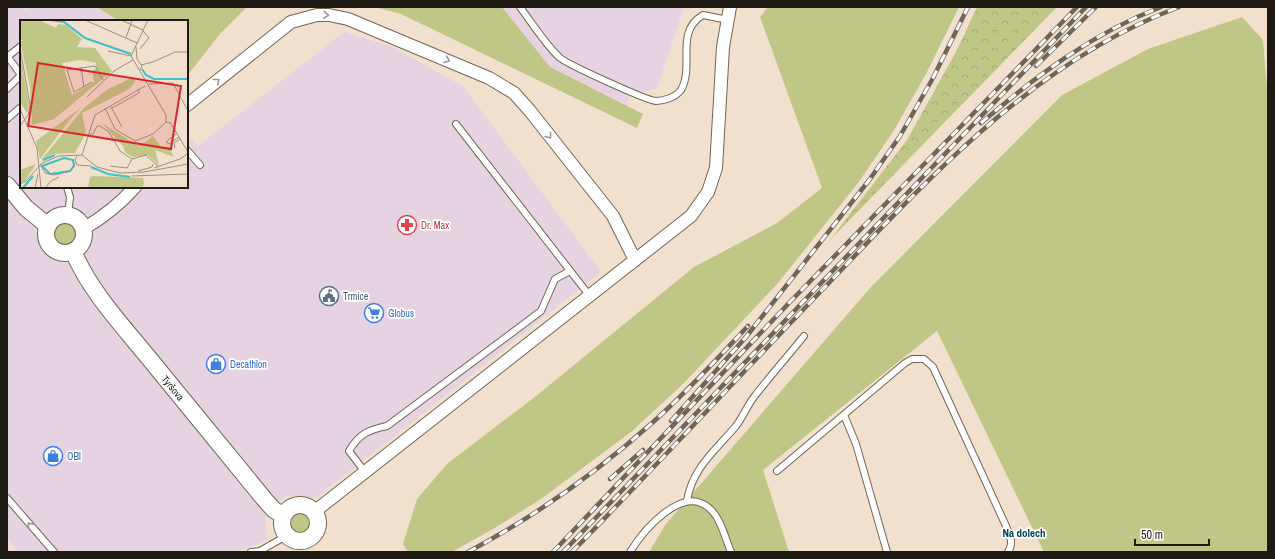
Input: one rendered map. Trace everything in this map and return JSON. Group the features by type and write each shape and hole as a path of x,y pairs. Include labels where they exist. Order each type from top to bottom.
{"main road":[{"path":"7,185 26,208 48,226"},
{"path":"59,216 68,216 80,223 83,229 83,239 81,244 73,251 61,253 50,246 46,236 48,226 52,220 59,216"},
{"name":"Tyršova","path":"73,251 82,272 90,284 133,339 265,500 274,510 283,515"},
{"path":"298,505 310,508 314,512 317,517 317,529 310,546 286,536 282,526 283,515 292,507 298,505"}],"street":[{"path":"314,512 691,216 708,192 716,168 723,47 730,7"},
{"path":"188,104 291,22 317,15 329,15 348,19 489,78 514,93 613,216 635,260"},
{"path":"83,229 95,222 124,199 134,188"}],"lane":[{"path":"520,7 560,58 641,97 657,101 669,98 680,92 684,83 686,72 687,37 691,26 696,19 703,15 728,20"},
{"path":"20,47 7,57 20,75"},
{"path":"7,89 20,77"},
{"path":"7,119 20,108"},
{"path":"456,124 589,295"},
{"path":"188,151 200,164"},
{"path":"67,188 70,198 68,216"},
{"path":"365,472 349,451 355,441 369,430 387,426 541,310 554,279 570,271"},
{"path":"687,501 689,490 696,471 736,425 752,399 804,336"},
{"path":"777,472 905,363 919,358 929,362 934,367 1006,526 1012,546 1008,552"},
{"path":"844,415 856,444 887,552"},
{"path":"7,498 54,552"},
{"path":"630,552 640,536 662,515 687,501 701,503 708,507 714,514 731,552"},
{"path":"251,552 260,551 286,536"}],"shaded area":[{"path":"7,7 21,7 26,10 30,7 97,7 117,20 20,20 20,188 188,188 188,135 198,146 344,32 390,46 463,86 601,272 316,498 286,496 265,516 267,540 244,549 226,552 18,552 7,537"},
{"path":"502,7 684,7 657,88 629,97 626,106 550,67"}],"green space":[{"path":"97,7 247,7 220,34 188,75 188,20 117,20"},
{"path":"374,7 502,7 550,67 643,114 637,128 401,14"},
{"path":"768,7 959,7 926,74 893,132 858,183 778,283 684,383 631,432 541,499 498,526 452,552 408,552 403,544 417,499 447,464 536,396 694,267 777,223 822,188 760,17"},
{"path":"977,7 1057,7 829,241 907,140 957,50"},
{"path":"1242,17 1263,40 1268,101 1268,552 1044,552 937,331 763,470 789,552 649,552 666,524 871,287 1062,95 1148,49"},
{"path":"65,222 74,225 77,234 74,243 65,246 56,243 53,234 56,225"},
{"path":"299,513 307,516 310,524 307,532 299,535 291,532 288,524 291,516"}],"railway":[{"path":"671,421 746,337 870,179 900,136 933,78 968,7"},
{"path":"553,552 789,303 1077,7"},
{"path":"563,552 1086,7"},
{"path":"1036,66 1096,7"},
{"path":"981,123 1044,72 1066,57 1112,29 1161,7"},
{"path":"572,552 904,204 987,126 1031,91 1078,58 1127,30 1179,7"},
{"path":"468,552 517,524 587,477 631,441 677,400 748,326"},
{"path":"610,479 643,450"}],"place":[{"name":"Dr. Max","path":"407,225"},
{"name":"Trmice","path":"329,296"},
{"name":"Globus","path":"374,313"},
{"name":"Decathlon","path":"216,364"},
{"name":"OBI","path":"53,456"}],"district":[{"name":"Na dolech","path":"1024,533"}]}
